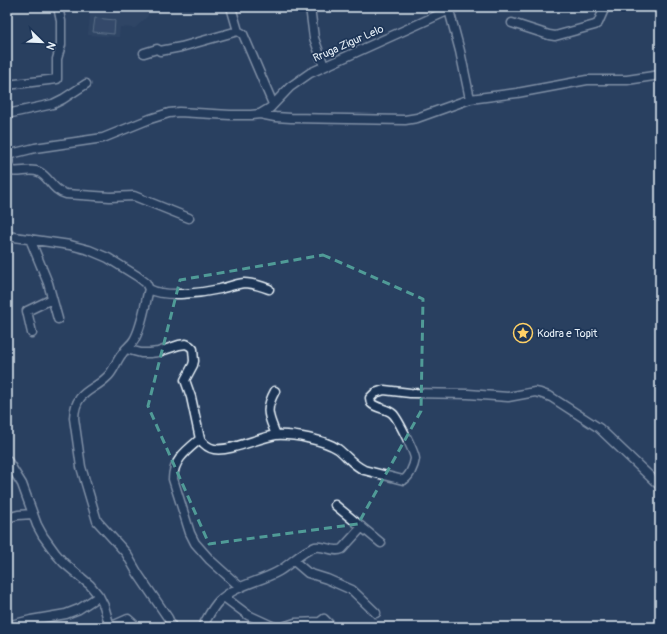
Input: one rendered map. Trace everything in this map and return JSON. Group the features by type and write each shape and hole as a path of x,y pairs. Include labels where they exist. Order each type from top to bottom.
{"street":[{"path":"7,85 57,79 57,59 61,45 61,21 58,7"},
{"path":"232,7 238,31 243,34 273,104"},
{"path":"310,7 314,38 324,66"},
{"path":"512,24 555,36 595,25 598,23 605,7"},
{"path":"452,9 470,99"},
{"name":"Rruga Zigur Lelo","path":"260,114 300,79 324,66 452,9"},
{"path":"144,53 157,49 160,51 181,48 238,31"},
{"path":"189,218 134,196 121,197 60,193 42,174 37,171 11,171 7,156 36,148 103,138 169,113 260,114 291,118 405,120 417,118 470,99 517,93 587,80 627,80 660,75"},
{"path":"7,114 53,104 86,84"},
{"path":"7,236 70,245 108,258 146,283 149,290 137,334 121,354 109,375 84,393 76,404 74,418 82,467 97,521 126,553 138,574 168,618 172,627"},
{"path":"30,239 48,283 58,319"},
{"path":"149,290 158,293 179,294 212,291 245,283 269,289"},
{"path":"32,333 27,311 52,299"},
{"path":"126,349 141,353 158,352 186,344 190,346 194,361 185,380 191,397 200,439 208,447 214,449 221,449 276,435 294,436 324,442 338,450 358,468 370,473 390,476 403,480 408,477 414,463 415,458 413,451 393,414 374,406 371,403 370,398 375,393 384,390 410,394 468,394 513,397 529,393 540,393 551,397 599,428 660,486"},
{"path":"275,391 268,409 268,413 276,435"},
{"path":"200,439 180,457 173,471 173,478 190,533 195,543 210,560 240,587"},
{"path":"7,460 22,484 37,525 56,554 64,563 90,585 99,596 104,606 110,627 128,619 137,627"},
{"path":"335,505 381,543"},
{"path":"7,518 18,515 33,514"},
{"path":"202,627 216,604 240,587 271,576 314,548 325,547 338,551 342,549 362,527"},
{"path":"294,561 308,573 328,578 352,590 376,613"},
{"path":"7,626 66,614 79,609 99,596"},
{"path":"224,597 248,615 274,627"},
{"path":"283,627 295,623 320,622 324,619 332,627"}],"highlighted area":[{"path":"323,255 423,299 421,411 358,524 209,544 148,406 180,280"}],"shaded area":[{"path":"91,7 149,7 148,16 135,28 120,27 119,37 88,35"},
{"path":"95,18 115,20 114,34 93,32"}],"place":[{"name":"Kodra e Topit","path":"523,333"}]}
